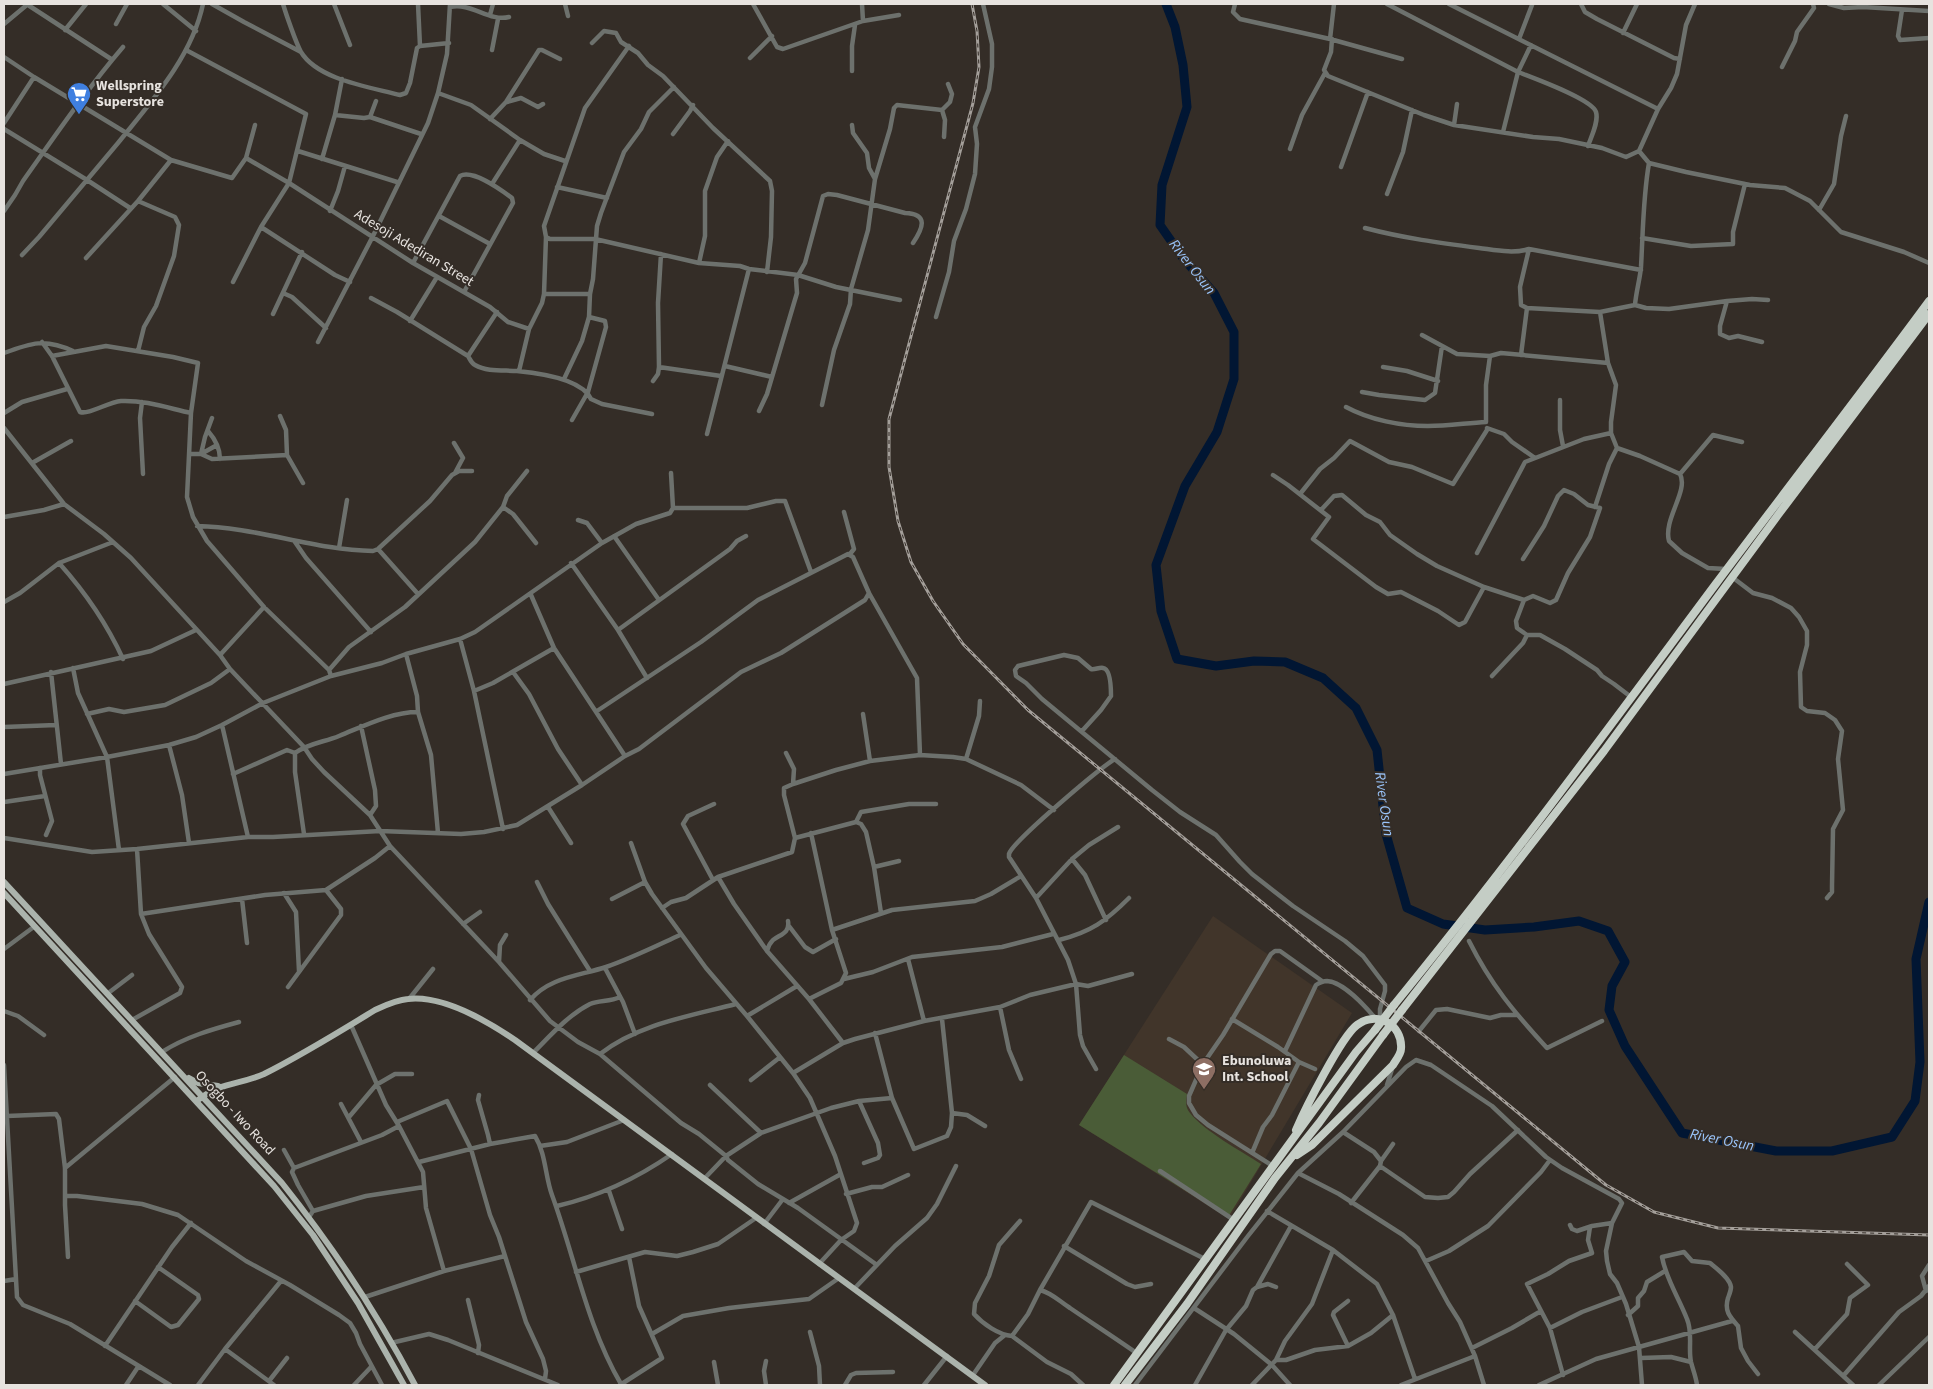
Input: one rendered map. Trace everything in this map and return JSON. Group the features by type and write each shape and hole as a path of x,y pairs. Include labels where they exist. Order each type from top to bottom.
{"highway":[{"path":"1482,902 1726,569 1929,301"},
{"path":"1125,1385 1187,1304 1254,1207 1444,951 1604,751 1929,314"},
{"path":"1114,1385 1275,1167 1356,1052 1394,1005 1444,951"},
{"path":"1290,1145 1301,1120 1341,1046 1356,1026 1368,1018 1377,1018 1397,1029 1402,1051 1393,1065 1312,1145 1291,1159"}],"main road":[{"name":"Osogbo - Iwo Road","path":"4,882 311,1214 365,1297 415,1385"},
{"name":"Osogbo - Iwo Road","path":"4,893 274,1186 303,1222 366,1316 404,1385"},
{"path":"197,1101 213,1089 262,1075 375,1010 409,999 446,1004 499,1029 625,1119 764,1224 986,1385"},
{"path":"183,1074 198,1083 222,1086"},
{"path":"366,1316 374,1312"}],"street":[{"path":"4,24 28,4 111,60"},
{"path":"65,30 86,4"},
{"path":"116,24 126,4"},
{"path":"163,4 196,31"},
{"path":"22,255 40,237 87,180 172,72 196,31 203,4"},
{"path":"212,4 301,52 322,71 342,79 403,95 410,83 416,51 420,46 418,4"},
{"path":"283,4 301,52"},
{"path":"334,4 350,46"},
{"path":"490,15 493,4"},
{"path":"565,4 568,16"},
{"path":"753,4 777,47 783,49 863,21 900,15"},
{"path":"862,4 863,21"},
{"path":"936,317 949,272 954,241 966,209 975,174 977,144 975,127 989,89 992,67 992,44 983,4"},
{"path":"1235,4 1233,12 1240,19 1331,39 1402,59"},
{"path":"1290,149 1302,115 1325,73 1331,52 1334,4"},
{"path":"1387,4 1518,72 1562,89 1594,108 1597,115 1588,146"},
{"path":"1449,4 1658,109"},
{"path":"1581,4 1585,12 1674,58 1680,59"},
{"path":"1623,32 1637,4"},
{"path":"1325,73 1412,110 1454,125 1559,139 1602,148 1626,157 1639,151 1658,109 1671,88 1680,59 1686,25 1696,4"},
{"path":"1782,67 1795,41 1797,32 1814,8 1813,4"},
{"path":"1829,4 1844,8 1862,7 1929,11"},
{"path":"318,342 373,236 397,182 428,122 438,93 449,43 450,5 462,6 498,19 509,17"},
{"path":"1518,39 1532,6"},
{"path":"1902,10 1898,36 1900,40 1929,38"},
{"path":"492,50 498,19"},
{"path":"852,70 852,46 855,25"},
{"path":"592,43 600,34 608,31 616,34 621,42 630,46 674,87 770,181 772,191 771,236 767,272"},
{"path":"750,58 772,36"},
{"path":"420,46 449,43"},
{"path":"1502,132 1518,72 1530,45"},
{"path":"518,371 529,329 542,303 546,237 544,226 565,161 585,108 630,46"},
{"path":"4,210 78,104 123,47"},
{"path":"186,50 306,112 298,151 288,183 261,228 233,282"},
{"path":"490,119 506,102 538,50 542,50 560,60"},
{"path":"4,57 171,160 232,178 246,158 255,125"},
{"path":"4,123 34,77"},
{"path":"322,159 335,115 342,79"},
{"path":"822,405 834,350 850,304 851,290 868,230 870,204 875,180 895,106 942,110 950,102 952,94 948,84"},
{"path":"564,379 582,341 589,317 597,226 624,152 641,129 649,112 674,87"},
{"path":"1341,167 1368,92"},
{"path":"438,93 471,105 520,140 544,154 565,161"},
{"path":"506,102 521,98 538,107 543,104"},
{"path":"370,116 376,101"},
{"path":"1454,125 1457,104"},
{"path":"673,134 693,105"},
{"path":"942,110 945,120 944,137"},
{"path":"1387,194 1403,152 1412,110"},
{"path":"335,115 364,118 370,116 421,134"},
{"path":"1819,210 1834,184 1846,116"},
{"path":"852,125 853,133 867,153 869,168 875,180"},
{"path":"4,130 130,208"},
{"path":"492,184 520,140"},
{"path":"699,263 705,236 705,191 718,157 728,141"},
{"path":"298,151 397,182"},
{"path":"1639,151 1649,163 1745,184 1785,188 1810,202 1841,232 1904,252 1929,263"},
{"name":"Adesoji Adediran Street","path":"246,158 373,236 413,263 497,312 508,322 529,329"},
{"path":"86,258 138,201 171,160"},
{"path":"1635,305 1637,284 1641,270 1645,189 1649,163"},
{"path":"330,210 345,166"},
{"path":"413,263 460,176 466,174 492,184 514,200 464,292"},
{"path":"1642,238 1691,246 1733,244 1733,232 1745,184"},
{"path":"557,187 607,198"},
{"path":"759,410 772,377 796,298 796,279 805,264 823,196 828,194 837,195 916,214 921,218 922,228 914,243"},
{"path":"138,201 175,217 178,225 174,256 156,306 144,327 138,351"},
{"path":"439,216 490,244"},
{"path":"261,228 350,282"},
{"path":"1365,228 1396,236 1449,245 1512,252 1529,249 1641,270"},
{"path":"546,237 550,239 595,239 699,263 740,266 767,272 798,275 836,287 900,300"},
{"path":"1529,249 1520,287 1521,304 1526,308 1600,312 1635,305 1646,308 1669,309 1727,301 1768,300"},
{"path":"273,314 302,252"},
{"path":"654,381 659,367 658,303 661,254"},
{"path":"707,434 749,269"},
{"path":"410,321 437,277"},
{"path":"283,293 292,297 326,328"},
{"path":"544,294 590,294"},
{"path":"371,298 468,356 471,362 483,368 518,371 564,379 588,392 591,399 602,404 652,414"},
{"path":"1727,301 1720,326 1720,334 1729,338 1738,336 1762,342"},
{"path":"1521,354 1526,308"},
{"path":"468,356 497,312"},
{"path":"1595,507 1617,448 1611,433 1616,385 1608,363 1600,312"},
{"path":"572,420 588,392 606,327 605,321 589,317"},
{"path":"1422,335 1457,354 1490,356 1501,353 1521,354 1608,363"},
{"path":"4,353 25,345 42,342 52,343 74,352"},
{"path":"42,342 52,356 77,410 84,413 108,403 121,401 142,402 191,412"},
{"path":"52,356 106,346 198,363 191,412 187,497 197,526 224,561 264,607 329,670 331,676"},
{"path":"1362,392 1425,400 1436,394 1442,346"},
{"path":"1300,494 1320,469 1334,458 1350,441 1389,462 1412,467 1453,484 1487,430 1486,385 1490,356"},
{"path":"725,366 772,377"},
{"path":"659,367 721,376"},
{"path":"1383,367 1406,371 1438,381"},
{"path":"4,412 30,399 67,389"},
{"path":"1560,400 1560,430 1563,446"},
{"path":"142,402 140,418 143,474"},
{"path":"1346,407 1360,415 1425,426 1486,422"},
{"path":"280,416 286,430 287,455 303,483"},
{"path":"202,454 212,418"},
{"path":"4,428 64,504 131,558 220,655 230,669 304,746 318,766 370,815 390,846 498,962 530,1000 558,1028 600,1054 680,1123 699,1134 758,1184 789,1203 876,1266"},
{"path":"1487,430 1504,434 1535,458"},
{"path":"208,431 217,445 220,459"},
{"path":"1477,553 1525,462 1563,446 1611,433"},
{"path":"1680,474 1713,435 1742,442"},
{"path":"32,464 70,441"},
{"path":"197,526 242,530 295,542 339,548 378,549 415,516 456,473 462,458 454,443"},
{"path":"202,454 217,445"},
{"path":"1617,448 1680,474 1683,479 1683,486 1673,510 1668,531 1669,541 1682,553 1708,568 1726,569"},
{"path":"189,454 202,454 212,459 287,455"},
{"path":"456,473 472,471"},
{"path":"329,670 349,647 391,618 475,542 503,507 507,496 527,471"},
{"path":"4,774 169,745 196,737 264,703 331,676 382,663 406,654 460,639 475,632 602,543 636,524 670,513 673,508 672,473"},
{"path":"1273,475 1329,517 1313,539 1388,594 1400,592 1432,607 1459,625 1465,622 1484,588"},
{"path":"1321,510 1334,496 1342,495 1366,514 1380,522 1390,535 1437,566 1484,588 1524,600 1533,596 1550,603 1556,600 1568,573 1595,527 1600,508 1588,505 1574,494 1564,490 1558,496 1544,526 1523,559"},
{"path":"339,548 347,500"},
{"path":"673,508 747,508 776,501 785,501 811,572"},
{"path":"4,517 44,510 64,504"},
{"path":"503,507 513,514 536,543"},
{"path":"597,711 700,642 758,600 850,554 854,549 844,512"},
{"path":"578,520 587,523 602,543"},
{"path":"614,536 659,600"},
{"path":"618,630 746,536"},
{"path":"4,602 20,593 59,562 113,542"},
{"path":"295,542 306,558 371,632"},
{"path":"378,549 418,594"},
{"path":"850,554 869,593 917,678 920,755"},
{"path":"59,562 93,605 123,659"},
{"path":"571,563 618,630 647,678"},
{"path":"1732,577 1753,594 1772,598 1791,608 1799,617 1807,631 1807,645 1800,672 1801,707 1808,711 1825,713 1835,720 1842,731 1838,759 1843,810 1833,829 1832,892 1828,898"},
{"path":"4,838 92,852 248,837 380,831 461,834 517,826 625,756 639,749 741,672 781,653 865,600 869,593"},
{"path":"531,594 554,648 625,756"},
{"path":"1524,600 1516,621 1517,628 1527,635 1540,635 1564,649 1597,670 1602,676 1631,697"},
{"path":"220,655 264,607"},
{"path":"4,684 51,672 123,659 151,651 196,630"},
{"path":"1492,676 1523,643 1527,635"},
{"path":"460,639 474,690 503,829"},
{"path":"474,690 493,683 554,648"},
{"path":"406,654 417,696 418,712 431,754 438,833"},
{"path":"1082,731 1110,700 1110,684 1106,669 1090,669 1078,658 1064,654 1018,666 1015,670 1016,676 1042,699 1180,812 1216,835 1252,874 1363,956 1385,985 1386,991 1377,1018 1355,997 1336,984 1328,981 1316,985 1285,1051"},
{"path":"73,668 78,693 107,757 119,850"},
{"path":"87,714 109,709 124,712 165,705 211,683 230,669"},
{"path":"51,672 61,764"},
{"path":"513,672 528,694 558,749 582,785"},
{"path":"966,758 979,716 980,701"},
{"path":"304,834 295,772 296,753 304,746 340,736 361,726 408,712 418,712"},
{"path":"864,714 870,761"},
{"path":"4,727 56,725"},
{"path":"222,725 248,837"},
{"path":"361,726 375,790 376,806 370,815"},
{"path":"169,745 182,795 188,843"},
{"path":"233,774 287,750 296,753"},
{"path":"786,753 794,769 793,784"},
{"path":"662,908 671,902 686,898 718,877 790,853 794,848 795,838 784,788 870,761 920,755 966,758 1021,785 1054,810"},
{"path":"1096,1069 1083,1046 1080,1035 1076,984 1068,960 1036,898 1009,857 1010,851 1054,810 1094,774 1115,759"},
{"path":"40,768 52,821 46,835"},
{"path":"4,802 45,796"},
{"path":"713,880 683,824 688,816 714,804"},
{"path":"856,822 861,812 910,804 936,804"},
{"path":"548,807 572,843"},
{"path":"795,838 856,822 861,824 866,832 874,867 881,913"},
{"path":"1036,898 1072,859 1089,845 1118,827"},
{"path":"811,833 832,930 846,973 844,979"},
{"path":"631,843 645,882 680,935 793,1073 810,1098 835,1156 857,1223 854,1230 841,1240 819,1264"},
{"path":"141,914 227,900 326,890 390,846"},
{"path":"132,1020 180,993 182,987 149,934 141,914 137,849"},
{"path":"1072,859 1085,875 1106,920"},
{"path":"874,867 899,861"},
{"path":"832,930 881,913 910,907 975,901 1021,876"},
{"path":"718,877 767,952 809,999 843,1043"},
{"path":"537,882 548,904 590,971"},
{"path":"612,898 645,882"},
{"path":"288,987 341,915 341,909 326,890"},
{"path":"284,893 296,912 299,972"},
{"path":"1059,940 1086,932 1106,920 1129,898"},
{"path":"242,899 247,943"},
{"path":"463,924 480,912"},
{"path":"767,952 772,941 784,934 788,923 805,946 813,952 836,940"},
{"path":"4,949 34,926"},
{"path":"809,999 834,988 844,979 873,972 908,959 924,955 950,954 1002,947 1053,934"},
{"path":"498,962 500,945 506,935"},
{"path":"530,1000 543,988 578,973 605,968 680,935"},
{"path":"1469,941 1496,989 1516,1015 1547,1048 1602,1021"},
{"path":"1275,1167 1208,1125 1191,1108 1189,1096 1204,1064 1275,950 1280,951 1322,982"},
{"path":"908,959 924,1021"},
{"path":"605,968 620,997 635,1034"},
{"path":"409,999 433,969"},
{"path":"793,1073 843,1043 924,1021 1000,1007 1030,995 1076,984 1088,986 1132,974"},
{"path":"107,994 132,975"},
{"path":"747,1016 797,986"},
{"path":"533,1053 558,1028 589,1004 614,1000 620,997"},
{"path":"600,1054 619,1041 655,1026 736,1004"},
{"path":"1000,1007 1009,1050 1022,1079"},
{"path":"1418,1031 1436,1010 1447,1009 1490,1018 1501,1015 1516,1015"},
{"path":"4,1011 18,1016 44,1035"},
{"path":"875,1034 892,1098 914,1149 949,1134 952,1113 942,1018"},
{"path":"1232,1019 1285,1051 1299,1062 1315,1069"},
{"path":"162,1052 209,1030 239,1022"},
{"path":"351,1025 376,1085 423,1172 426,1208 444,1271"},
{"path":"1169,1039 1184,1047 1204,1064"},
{"path":"751,1080 779,1058"},
{"path":"1134,1385 1298,1173 1343,1132 1411,1062 1416,1060 1431,1065 1492,1106 1550,1160 1619,1199 1622,1203 1612,1223 1606,1251 1607,1261 1610,1274 1619,1285 1626,1304 1641,1358 1642,1385"},
{"path":"1252,1153 1263,1127 1272,1115 1299,1062"},
{"path":"4,1065 17,1297 23,1305 70,1324 170,1385"},
{"path":"1387,1087 1393,1065"},
{"path":"349,1117 376,1085 395,1074 412,1074"},
{"path":"65,1168 175,1077"},
{"path":"710,1085 761,1133"},
{"path":"479,1095 478,1100 490,1144"},
{"path":"704,1179 726,1156 761,1133 816,1112 859,1101 892,1098"},
{"path":"294,1168 361,1142 447,1101 471,1150 490,1215 526,1322 543,1359 546,1370 545,1379"},
{"path":"859,1101 878,1143 880,1155 878,1158 864,1163"},
{"path":"341,1104 361,1142"},
{"path":"952,1113 967,1115 985,1126"},
{"path":"7,1116 56,1114 59,1119 65,1168 68,1257"},
{"path":"540,1146 567,1142 625,1119"},
{"path":"1343,1132 1374,1152 1381,1164 1425,1197 1431,1198 1448,1196 1518,1130"},
{"path":"419,1162 490,1144 533,1136 540,1146 551,1194 557,1206 576,1272 606,1360 620,1385 662,1358 639,1306 630,1257"},
{"path":"1351,1203 1394,1144"},
{"path":"284,1150 294,1168 292,1172 311,1214 366,1196 424,1188"},
{"path":"557,1206 609,1191 672,1154"},
{"path":"1426,1261 1449,1251 1488,1226 1541,1172 1550,1160"},
{"path":"854,1289 927,1218 937,1204 956,1166"},
{"path":"1160,1170 1235,1221"},
{"path":"1298,1173 1324,1186 1410,1240 1418,1248 1460,1322 1472,1348 1484,1385"},
{"path":"789,1203 841,1174"},
{"path":"846,1194 872,1187 882,1187 908,1175"},
{"path":"609,1191 622,1229"},
{"path":"65,1196 142,1204 178,1215 246,1261 339,1315 350,1324 382,1385"},
{"path":"764,1224 782,1199"},
{"path":"1012,1336 1024,1321 1089,1203 1093,1202 1207,1260"},
{"path":"1267,1211 1333,1250 1377,1284 1394,1315 1415,1379"},
{"path":"576,1272 645,1252 677,1256 694,1252 718,1244 756,1218"},
{"path":"1005,1336 974,1314 975,1303 989,1276 1000,1246 1020,1220"},
{"path":"105,1346 158,1267 191,1223"},
{"path":"1570,1225 1574,1231 1577,1231 1612,1223"},
{"path":"1195,1385 1226,1330 1246,1306 1253,1290 1291,1226"},
{"path":"1563,1375 1550,1328 1527,1284 1569,1261 1592,1253 1588,1240 1590,1227"},
{"path":"1064,1246 1127,1284 1135,1287 1151,1284"},
{"path":"1252,1385 1276,1360 1285,1341 1312,1304 1333,1250"},
{"path":"1696,1385 1696,1374 1691,1362 1688,1320 1665,1271 1662,1257 1684,1252 1692,1261 1710,1263 1730,1284 1731,1290 1726,1305 1727,1312 1732,1321 1740,1328 1741,1348 1758,1374"},
{"path":"365,1297 444,1271 505,1256"},
{"path":"1815,1349 1847,1314 1850,1298 1868,1285 1847,1264"},
{"path":"1926,1292 1922,1276 1929,1265"},
{"path":"135,1302 171,1327 178,1325 199,1299 198,1295 158,1267"},
{"path":"1628,1315 1638,1306 1638,1298 1644,1291 1647,1282 1665,1271"},
{"path":"652,1334 683,1316 729,1308 809,1299 839,1278"},
{"path":"4,1281 16,1279"},
{"path":"198,1385 281,1281"},
{"path":"1256,1287 1268,1284 1276,1287"},
{"path":"1844,1375 1899,1312 1926,1292 1929,1286"},
{"path":"1040,1290 1056,1297 1138,1354"},
{"path":"1550,1328 1582,1312 1622,1297"},
{"path":"468,1300 479,1345 478,1353"},
{"path":"1348,1301 1334,1312 1333,1315 1348,1346"},
{"path":"1626,1304 1638,1306"},
{"path":"1194,1308 1234,1334 1272,1365 1290,1385"},
{"path":"1472,1348 1541,1311"},
{"path":"1276,1360 1286,1360 1315,1350 1348,1346 1371,1333 1394,1315"},
{"path":"1539,1385 1596,1359 1732,1321"},
{"path":"810,1332 818,1366 820,1385"},
{"path":"998,1332 1000,1338"},
{"path":"1795,1332 1853,1385"},
{"path":"391,1343 429,1334 558,1385"},
{"path":"973,1375 1000,1338 1012,1336 1047,1362 1071,1374 1083,1385"},
{"path":"1879,1385 1929,1338"},
{"path":"225,1349 274,1385"},
{"path":"924,1385 947,1356"},
{"path":"1401,1385 1475,1356"},
{"path":"1641,1358 1671,1357 1691,1362"},
{"path":"269,1381 287,1358"},
{"path":"766,1361 764,1371 766,1385"},
{"path":"714,1362 718,1385"},
{"path":"126,1385 138,1367"},
{"path":"354,1385 371,1367"},
{"path":"846,1384 851,1375 856,1373 893,1372"},
{"path":"1198,1380 1204,1385"}],"shaded area":[{"name":"Ebunoluwa Int. School","path":"1213,916 1352,1013 1229,1219 1079,1125"}],"green space":[{"path":"1124,1055 1187,1094 1187,1108 1196,1120 1213,1134 1261,1164 1228,1217 1079,1125"}],"waterway":[{"name":"River Osun","path":"1166,4 1175,27 1183,65 1187,107 1162,185 1160,225 1183,258 1214,293 1234,332 1234,379 1217,432 1185,486 1156,565 1161,611 1177,659 1216,666 1254,661 1285,662 1323,678 1356,708 1377,750 1386,834 1407,908 1443,924 1485,930 1534,927 1579,921 1608,931 1625,962 1612,986 1609,1010 1625,1046 1682,1133 1776,1151 1832,1151 1892,1137 1915,1101 1920,1062 1916,959 1929,902"}],"railway":[{"path":"972,4 977,31 979,67 973,103 889,419 889,467 898,521 911,562 933,601 963,644 1028,710 1606,1185 1654,1212 1718,1228 1929,1235"}],"place":[{"name":"Wellspring Superstore","path":"79,115"},
{"name":"Ebunoluwa Int. School","path":"1204,1090"}]}
